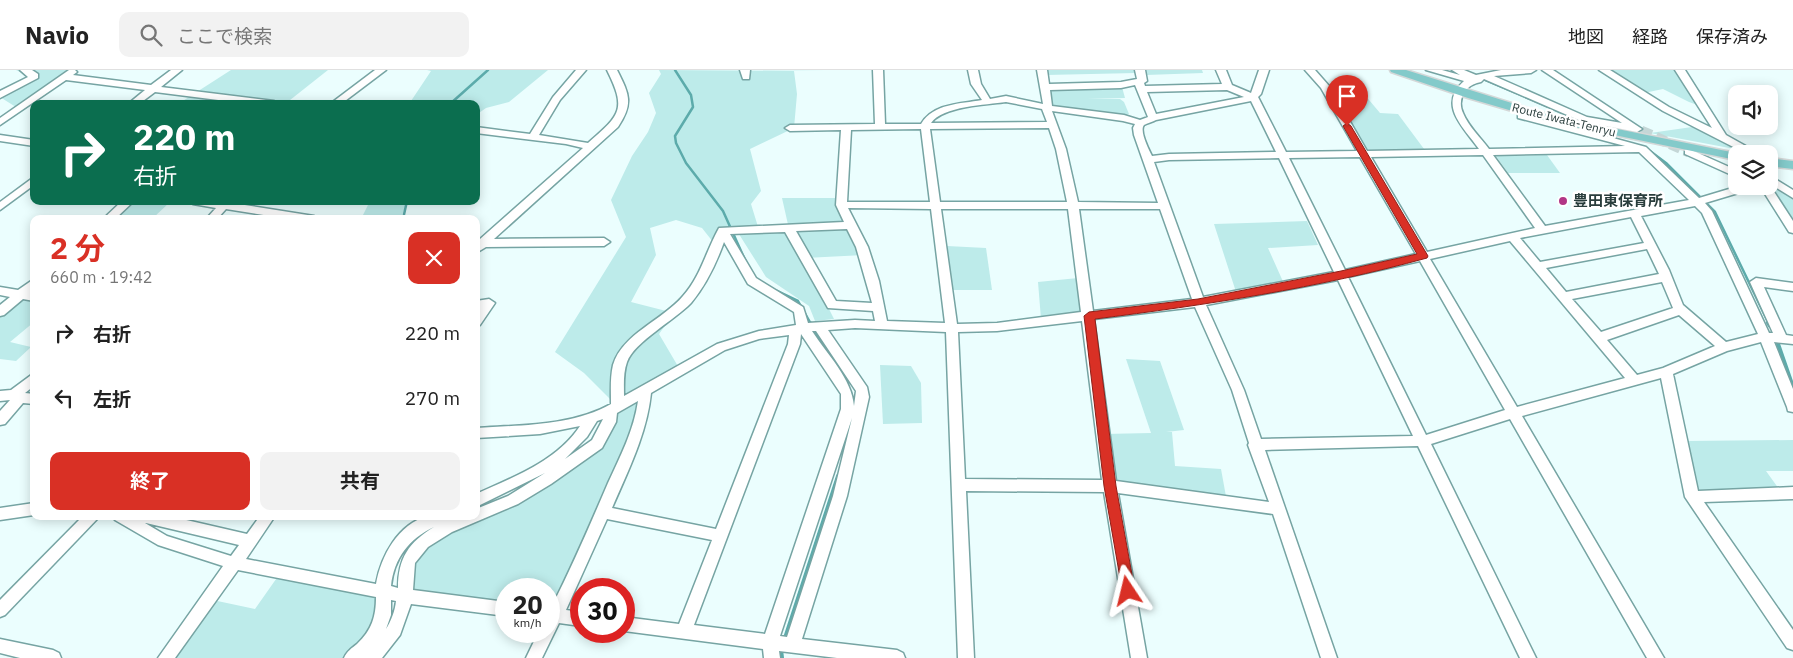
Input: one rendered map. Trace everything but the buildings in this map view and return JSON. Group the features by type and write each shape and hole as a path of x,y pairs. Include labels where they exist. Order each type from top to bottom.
{"main road":[{"name":"Route Iwata-Tenryu","path":"1395,70 1519,111 1594,129 1728,154"},
{"path":"1778,163 1793,165"}],"street":[{"path":"19,109 0,96 33,78 32,74 26,70"},
{"path":"32,100 74,70"},
{"path":"138,100 177,70"},
{"path":"340,100 381,70"},
{"path":"533,137 556,100 582,70"},
{"path":"480,243 615,125 624,112 626,102 612,70"},
{"path":"878,70 880,127"},
{"path":"973,70 976,84 987,101"},
{"path":"1042,70 1047,107 1061,149 1073,206 1110,486 1139,658"},
{"path":"1140,70 1143,78 1140,85 1153,118"},
{"path":"1221,70 1228,87"},
{"path":"966,658 952,328 925,126 929,118 935,113 987,101 1006,99 1070,112 1124,118 1140,123 1153,118 1246,100 1253,97 1264,70"},
{"path":"1310,70 1325,87 1656,658"},
{"path":"1431,70 1475,76 1531,70"},
{"path":"1457,70 1584,119 1639,130 1546,70"},
{"path":"1604,70 1666,110 1738,145"},
{"path":"1680,70 1722,136"},
{"path":"1475,76 1459,92 1456,100 1458,113 1542,230"},
{"path":"1475,76 1538,106"},
{"path":"64,77 244,100"},
{"path":"1045,87 1121,85 1228,87 1253,97 1528,658"},
{"path":"0,122 30,101"},
{"path":"1521,116 1642,149 1707,211 1777,363 1793,407"},
{"path":"1140,123 1138,128 1139,136 1198,302 1238,390 1276,508 1329,658"},
{"path":"790,128 1052,125"},
{"path":"846,127 841,204 862,247 873,281 882,324"},
{"path":"480,130 566,141 590,147"},
{"path":"0,138 30,141"},
{"path":"1148,160 1169,158 1642,149"},
{"path":"1689,152 1728,170"},
{"path":"0,206 30,183"},
{"path":"1778,187 1793,195"},
{"path":"480,433 565,425 592,418 614,409 721,347 759,335 819,326 882,324 952,328 1030,324 1198,302 1341,275 1542,230 1698,202 1728,193"},
{"path":"1776,195 1793,229"},
{"path":"841,204 1164,206"},
{"path":"113,215 124,205"},
{"path":"215,215 224,205"},
{"path":"237,205 292,215"},
{"path":"1635,214 1666,277 1678,307 1724,347"},
{"path":"723,232 850,225"},
{"path":"789,229 832,305 878,307"},
{"path":"684,632 799,329 799,310 752,281 723,232"},
{"path":"480,514 513,500 546,480 597,444 614,409 622,358 627,351 692,295 702,279 723,232"},
{"path":"1512,236 1635,382"},
{"path":"480,245 604,242"},
{"path":"1537,266 1651,245"},
{"path":"1564,297 1666,277"},
{"path":"1787,340 1756,282 1793,287"},
{"path":"0,312 30,286"},
{"path":"0,291 30,296"},
{"path":"480,305 489,304 480,316"},
{"path":"1598,338 1681,310"},
{"path":"792,645 840,496 864,397 862,390 819,326"},
{"path":"771,650 848,409 847,394 842,385 799,329"},
{"path":"1255,445 1423,441 1513,413 1635,382 1666,372 1724,347 1765,337 1787,340"},
{"path":"1666,372 1692,497 1793,643"},
{"path":"0,420 30,383"},
{"path":"560,602 603,512 636,432 644,410 644,392"},
{"path":"0,396 30,398"},
{"path":"480,499 519,482 548,465 576,441 586,430 592,418"},
{"path":"959,485 1110,486 1276,508"},
{"path":"1692,497 1793,493"},
{"path":"0,514 30,510"},
{"path":"603,512 721,536"},
{"path":"0,610 89,520"},
{"path":"127,520 158,539 181,548 234,563 405,596 495,608"},
{"path":"159,520 250,541"},
{"path":"166,658 265,520"},
{"path":"352,658 363,650 376,633 383,614 386,567 405,538 436,520"},
{"path":"371,658 384,647 391,635 405,596 405,572 410,558 425,541 445,528 465,520"},
{"path":"635,625 684,632 771,650 792,645 897,658"},
{"path":"534,658 541,643"},
{"path":"0,646 53,658"}],"shaded area":[{"path":"16,70 74,70 19,109 0,97 0,95 32,78"},
{"path":"231,70 328,70 290,100 184,100"},
{"path":"427,70 548,70 509,102 486,108 480,112 480,100 412,100 431,71"},
{"path":"659,70 827,71 794,71 797,94 794,128 750,149 761,191 751,204 759,230 789,229 782,198 841,198 864,255 805,258 797,245 834,319 815,321 809,306 766,277 737,231 726,236 717,247 702,228 676,220 650,228 656,255 631,302 674,313 659,334 679,368 639,393 633,441 572,578 570,578 570,582 560,605 560,578 495,578 495,608 405,596 416,551 468,520 480,520 480,513 597,444 614,403 584,373 555,352 626,237 611,200 632,156 648,132 656,113 649,93 661,74"},
{"path":"1045,70 1135,70 1136,73 1046,75"},
{"path":"1144,70 1202,70 1203,73 1146,75"},
{"path":"1604,70 1680,70 1703,107 1663,89 1644,93"},
{"path":"1122,87 1125,98 1087,99 1120,99 1124,102 1129,114 1122,116 1053,106 1049,89"},
{"path":"1364,94 1380,113 1398,114 1427,153 1362,152 1339,113 1362,112 1338,111 1330,97"},
{"path":"1692,127 1732,145 1728,145 1728,148 1650,133"},
{"path":"1547,155 1560,173 1508,173 1496,156"},
{"path":"1778,187 1793,199 1793,219 1789,218 1774,195 1778,195"},
{"path":"124,205 167,205 156,215 113,215"},
{"path":"368,205 406,205 402,215 363,215"},
{"path":"1307,221 1318,245 1268,248 1285,286 1237,295 1214,224"},
{"path":"947,246 986,248 992,290 952,290"},
{"path":"1078,278 1089,316 1041,319 1038,282"},
{"path":"20,295 30,296 30,325 10,342 30,348 16,361 0,359 0,312"},
{"path":"1126,359 1160,361 1184,430 1166,432 1172,432 1175,466 1221,469 1227,502 1110,486 1104,434 1151,433"},
{"path":"880,365 911,366 921,383 922,423 883,424"},
{"path":"1793,440 1793,471 1766,471 1779,489 1697,491 1686,441"},
{"path":"281,572 383,592 376,633 355,658 166,658 208,599 255,609"}],"waterway":[{"path":"454,100 488,70"},
{"path":"675,70 691,95 693,107 675,136 676,143 686,163 723,211 746,262"},
{"path":"1481,78 1563,113"},
{"path":"1650,151 1666,163 1715,212 1769,324"},
{"path":"404,215 406,205"},
{"path":"777,291 798,301 811,324"},
{"path":"810,323 848,379"},
{"path":"1776,338 1793,387"},
{"path":"784,641 838,476"},
{"path":"781,649 782,658"}],"tunnel":[{"path":"1641,131 1689,152"}],"place":[{"name":"豊田東保育所","path":"1563,201"}],"route":[{"path":"1128,591 1110,486 1089,316 1198,302 1341,275 1423,256 1347,126"}]}
